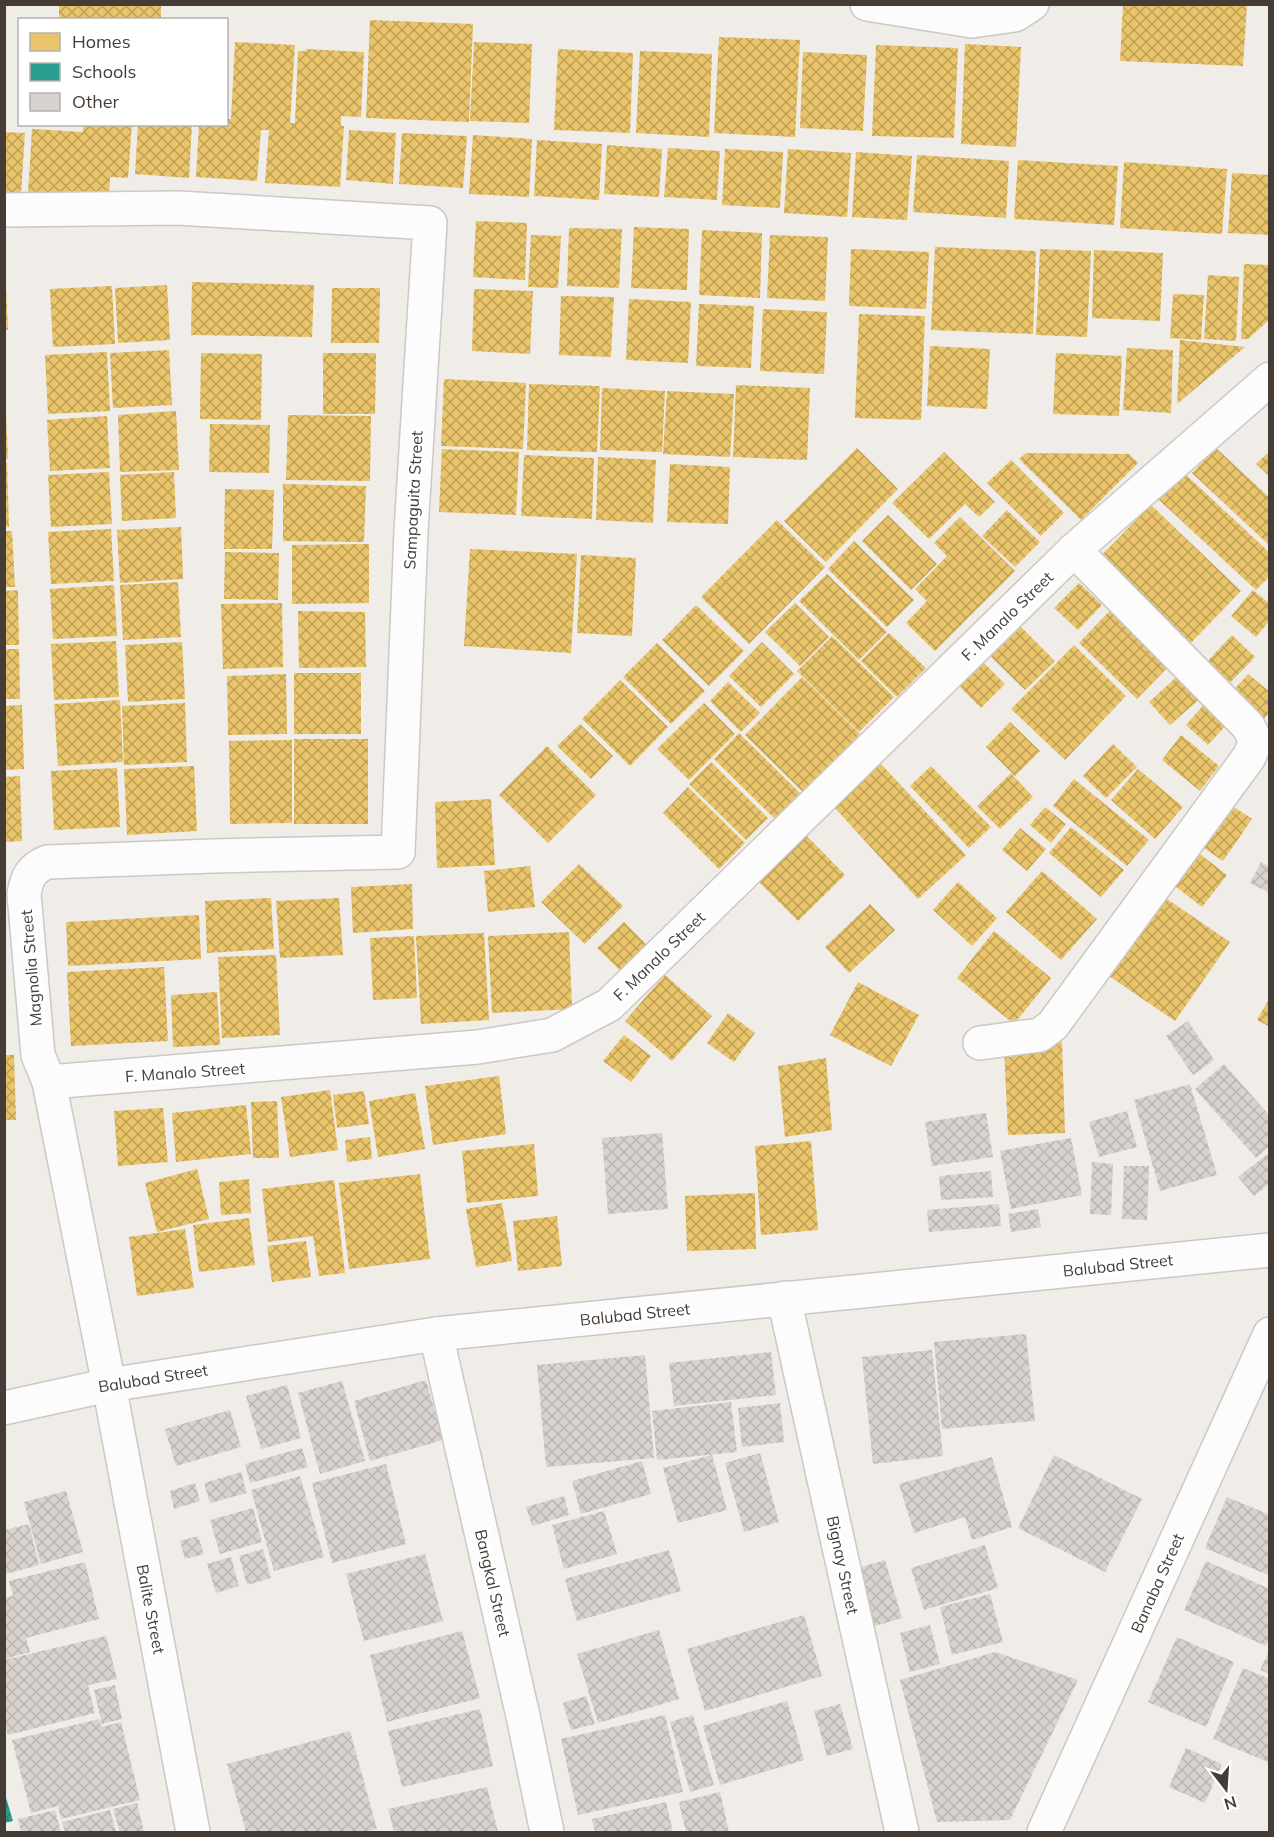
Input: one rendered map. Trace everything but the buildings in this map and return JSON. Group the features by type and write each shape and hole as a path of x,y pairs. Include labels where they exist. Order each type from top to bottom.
{"street":[{"path":"867,4 972,21 1015,15 1032,4"},
{"name":"Sampaguita Street","path":"4,210 178,208 430,223 411,531 398,852 47,862"},
{"name":"F. Manalo Street","path":"49,1082 477,1047 552,1035 609,1005 1074,550 1269,379"},
{"path":"980,1043 1040,1035 1053,1025 1249,757 1256,741 1248,726 1074,550"},
{"name":"Magnolia Street","path":"47,862 30,873 24,894 38,1055 49,1082"},
{"path":"49,1082 109,1385"},
{"name":"Balubad Street","path":"4,1408 109,1385 436,1334 1269,1250"},
{"name":"Bignay Street","path":"784,1298 902,1833"},
{"name":"Bangkal Street","path":"436,1334 523,1716 547,1833"},
{"name":"Banaba Street","path":"1044,1833 1269,1334"},
{"name":"Balite Street","path":"109,1385 193,1833"}]}
